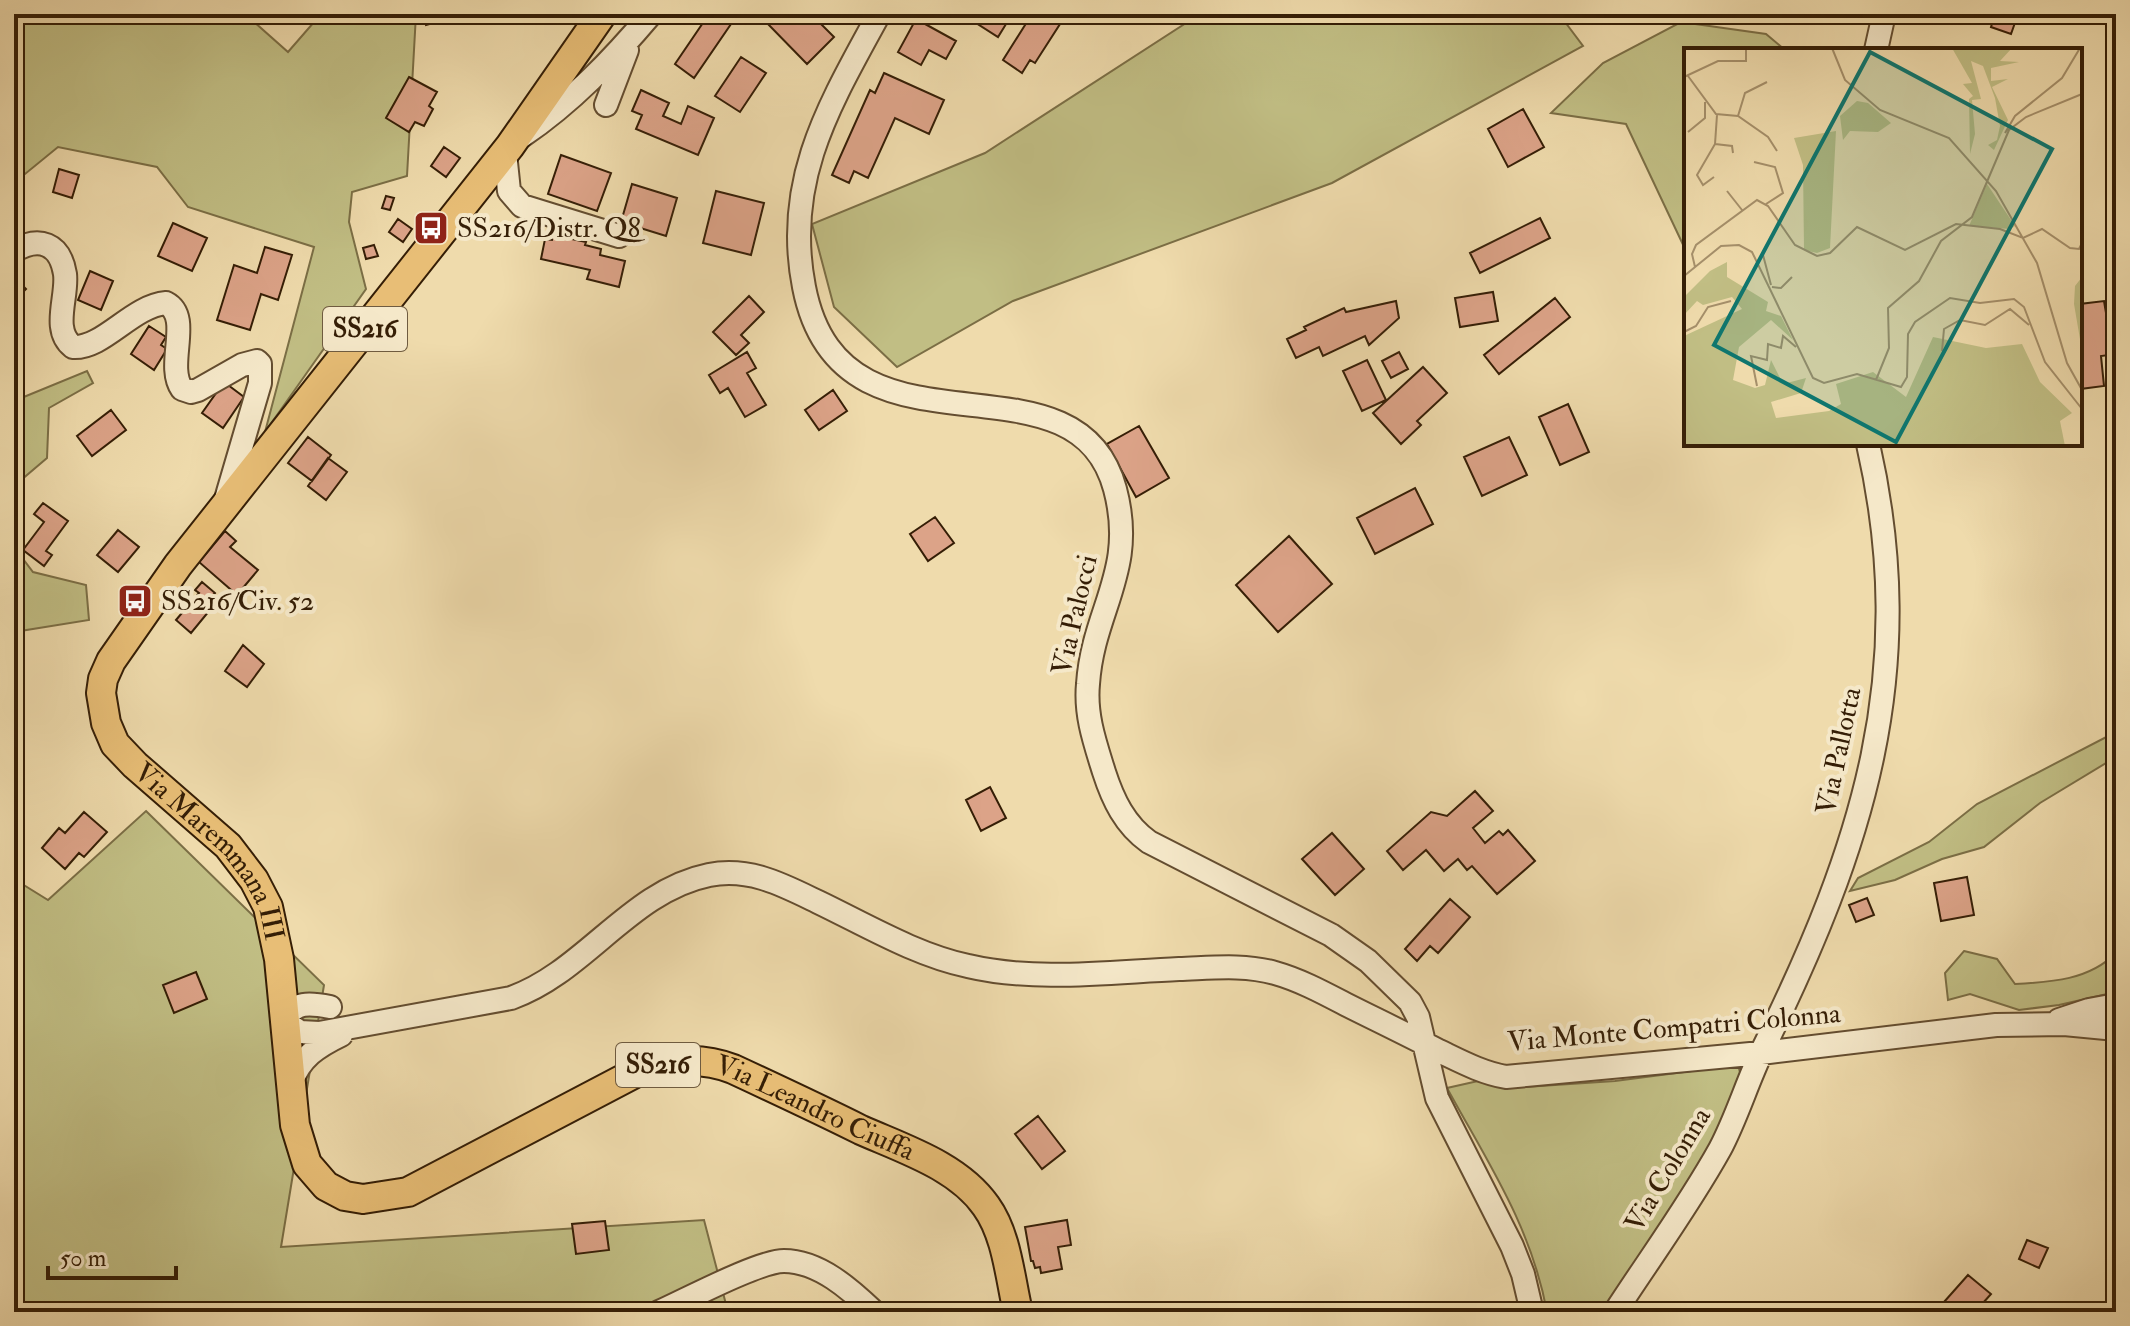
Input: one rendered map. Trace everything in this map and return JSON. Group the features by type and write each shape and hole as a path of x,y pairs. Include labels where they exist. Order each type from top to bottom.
{"main road":[{"name":"SS216","path":"224,507 508,148 602,14"},
{"name":"Via Maremmana III","path":"224,507 178,565 107,668 102,685 104,716 111,738 127,757 217,835 244,864 268,907 279,959 290,1085"},
{"name":"Via Leandro Ciuffa","path":"290,1085 300,1146 313,1174 339,1194 368,1199 417,1188 616,1081 645,1069 683,1061 717,1064 925,1159 965,1183 986,1205 994,1221 1018,1312"}],"street":[{"path":"619,236 522,206 509,191 508,148 563,106 651,14"},
{"name":"Via Palocci","path":"879,14 822,122 802,189 800,257 808,308 818,332 840,363 878,386 923,400 1036,414 1070,428 1097,450 1108,468 1114,487 1121,520 1121,545 1118,574 1091,662 1088,709 1094,742 1120,811 1132,828 1149,842 1324,931 1362,956 1413,1006 1437,1098 1507,1234 1523,1274 1532,1312"},
{"path":"1876,48 1884,14"},
{"path":"606,105 633,36"},
{"path":"14,251 27,244 39,243 49,247 60,259 65,275 64,330 66,341 73,347 87,345 143,310 166,303 177,316 179,331 175,372 182,389 191,392 198,390 247,362 257,361 260,364 260,383 224,507"},
{"name":"Via Pallotta","path":"1761,1053 1802,966 1847,850 1866,788 1880,721 1888,643 1889,592 1884,528 1868,446"},
{"name":"Via Monte Compatri Colonna","path":"408,1016 365,1015 303,1004 291,1009 284,1021 295,1030 306,1033 488,1004 528,992 570,966 623,922 666,892 701,877 733,873 778,883 924,951 966,966 1030,974 1256,968 1309,986 1478,1069 1512,1078 1761,1053 1966,1028 2048,1024 2116,1029"},
{"name":"Via Monte Compatri Colonna","path":"279,959 289,982 297,991 330,1007"},
{"path":"2048,1024 2116,1005"},
{"name":"Via Monte Compatri Colonna","path":"290,1085 295,1070 309,1053 335,1037 364,1026"},
{"name":"Via Colonna","path":"1615,1312 1719,1150 1761,1053"},
{"path":"659,1312 763,1265 783,1261 826,1274 874,1312"}],"shaded area":[{"path":"14,14 245,14 288,52 321,14 416,14 407,176 352,192 349,222 366,289 265,432 314,247 188,207 157,167 58,147 14,183"},
{"path":"1200,14 1559,14 1583,46 1332,183 1013,301 897,367 834,307 812,224 985,153"},
{"path":"1681,22 1766,34 1783,48 1684,48 1684,247 1626,124 1551,113 1603,63"},
{"path":"87,371 93,383 49,408 47,458 14,486 14,401"},
{"path":"14,547 33,572 86,585 89,620 14,632"},
{"path":"2116,732 2116,757 2040,803 1984,847 1942,859 1895,880 1850,891 1858,878 1929,842 1977,804"},
{"path":"146,811 324,985 281,1247 704,1220 728,1312 14,1312 14,879 48,900"},
{"path":"1964,951 1997,959 2015,984 2069,978 2094,969 2116,953 2116,992 2019,1010 1970,994 1948,1000 1945,973"},
{"path":"1738,1065 1741,1076 1731,1111 1695,1175 1608,1312 1547,1312 1540,1281 1519,1223 1447,1088 1478,1081 1525,1087 1615,1081"}],"building":[{"path":"423,14 449,14 451,18 426,25"},
{"path":"709,14 716,14 731,24 694,78 675,64"},
{"path":"770,14 811,14 834,37 807,64 764,20"},
{"path":"962,14 1009,14 1011,16 998,37"},
{"path":"1032,14 1057,14 1053,20 1060,24 1035,63 1030,60 1022,73 1003,60"},
{"path":"1995,14 2017,17 2011,34 1991,27"},
{"path":"916,19 956,41 946,59 929,50 921,65 898,52"},
{"path":"741,57 766,73 740,112 715,96"},
{"path":"884,73 944,100 929,134 895,118 868,178 854,171 849,183 832,175 870,90 875,93"},
{"path":"409,77 437,92 429,106 433,109 424,126 415,122 409,132 386,118"},
{"path":"641,90 669,103 663,116 681,124 688,106 714,118 698,155 636,129 642,115 632,111"},
{"path":"1523,109 1544,147 1508,167 1488,129"},
{"path":"444,147 460,158 446,177 431,166"},
{"path":"561,155 611,173 597,211 548,194"},
{"path":"59,169 79,175 72,198 53,192"},
{"path":"632,184 677,198 666,236 621,222"},
{"path":"716,191 764,203 751,255 703,243"},
{"path":"386,196 394,198 390,210 382,208"},
{"path":"1540,218 1550,238 1480,273 1470,253"},
{"path":"398,219 412,229 403,242 389,232"},
{"path":"173,223 207,238 192,271 158,256"},
{"path":"553,235 586,242 585,245 601,249 600,255 625,261 619,287 587,279 590,270 541,259 545,239 552,240"},
{"path":"374,245 378,256 366,259 363,248"},
{"path":"265,247 292,255 278,300 261,294 250,330 217,320 234,265 257,273"},
{"path":"90,271 113,281 101,310 78,300"},
{"path":"14,277 26,289 14,301"},
{"path":"1493,292 1498,321 1460,327 1455,298"},
{"path":"749,296 764,312 741,335 749,343 736,355 713,332"},
{"path":"1555,298 1570,317 1499,374 1484,355"},
{"path":"1396,301 1399,318 1369,345 1365,336 1323,356 1319,347 1296,358 1287,339 1306,330 1304,327 1344,308 1346,312"},
{"path":"2104,301 2106,313 2114,312 2116,354 2101,356 2104,386 2082,389 2082,304"},
{"path":"149,326 166,337 161,345 167,349 154,370 131,354"},
{"path":"747,352 756,368 747,373 766,405 745,417 728,388 720,393 709,375"},
{"path":"1399,352 1408,369 1391,378 1382,361"},
{"path":"1367,360 1386,400 1362,411 1343,371"},
{"path":"1423,367 1447,393 1417,421 1421,425 1401,444 1373,413"},
{"path":"224,382 244,397 223,428 202,413"},
{"path":"833,390 847,411 819,430 805,410"},
{"path":"1568,404 1589,452 1560,465 1539,417"},
{"path":"111,410 126,430 92,456 77,436"},
{"path":"1139,426 1169,478 1136,497 1107,444"},
{"path":"308,437 331,455 312,481 288,463"},
{"path":"1509,437 1527,475 1482,496 1464,457"},
{"path":"328,458 347,472 326,500 308,486"},
{"path":"1415,488 1433,524 1375,554 1357,518"},
{"path":"43,503 68,521 46,551 52,555 44,566 23,550 44,522 34,514"},
{"path":"935,517 954,543 928,561 910,534"},
{"path":"118,530 139,547 118,572 97,555"},
{"path":"225,531 236,541 230,547 258,570 237,595 199,562"},
{"path":"1289,536 1332,584 1278,632 1236,585"},
{"path":"202,582 215,593 209,600 214,605 191,633 176,620 199,593 195,590"},
{"path":"243,645 264,664 247,687 225,671"},
{"path":"990,787 1006,818 981,831 966,800"},
{"path":"1475,791 1493,811 1473,828 1485,843 1499,831 1503,835 1508,830 1535,861 1497,894 1472,866 1467,870 1458,859 1444,871 1426,850 1403,870 1387,851 1431,812 1447,816"},
{"path":"84,812 107,832 84,857 79,853 65,869 42,848 59,828 65,833"},
{"path":"1332,833 1364,869 1335,895 1302,859"},
{"path":"1967,877 1974,915 1941,921 1934,883"},
{"path":"1867,898 1874,915 1856,922 1849,905"},
{"path":"1450,899 1470,917 1438,953 1430,946 1417,961 1405,949"},
{"path":"196,972 207,999 174,1013 163,985"},
{"path":"1038,1116 1065,1151 1042,1169 1015,1134"},
{"path":"1067,1220 1071,1245 1058,1247 1062,1269 1041,1273 1040,1267 1035,1268 1031,1261 1025,1227"},
{"path":"605,1221 609,1250 576,1254 572,1224"},
{"path":"2027,1240 2048,1248 2039,1268 2019,1259"},
{"path":"1968,1275 1991,1294 1975,1312 1955,1312 1944,1302"}],"place":[{"name":"SS216/Distr. Q8","path":"431,228"},
{"name":"SS216/Civ. 52","path":"135,601"}]}
